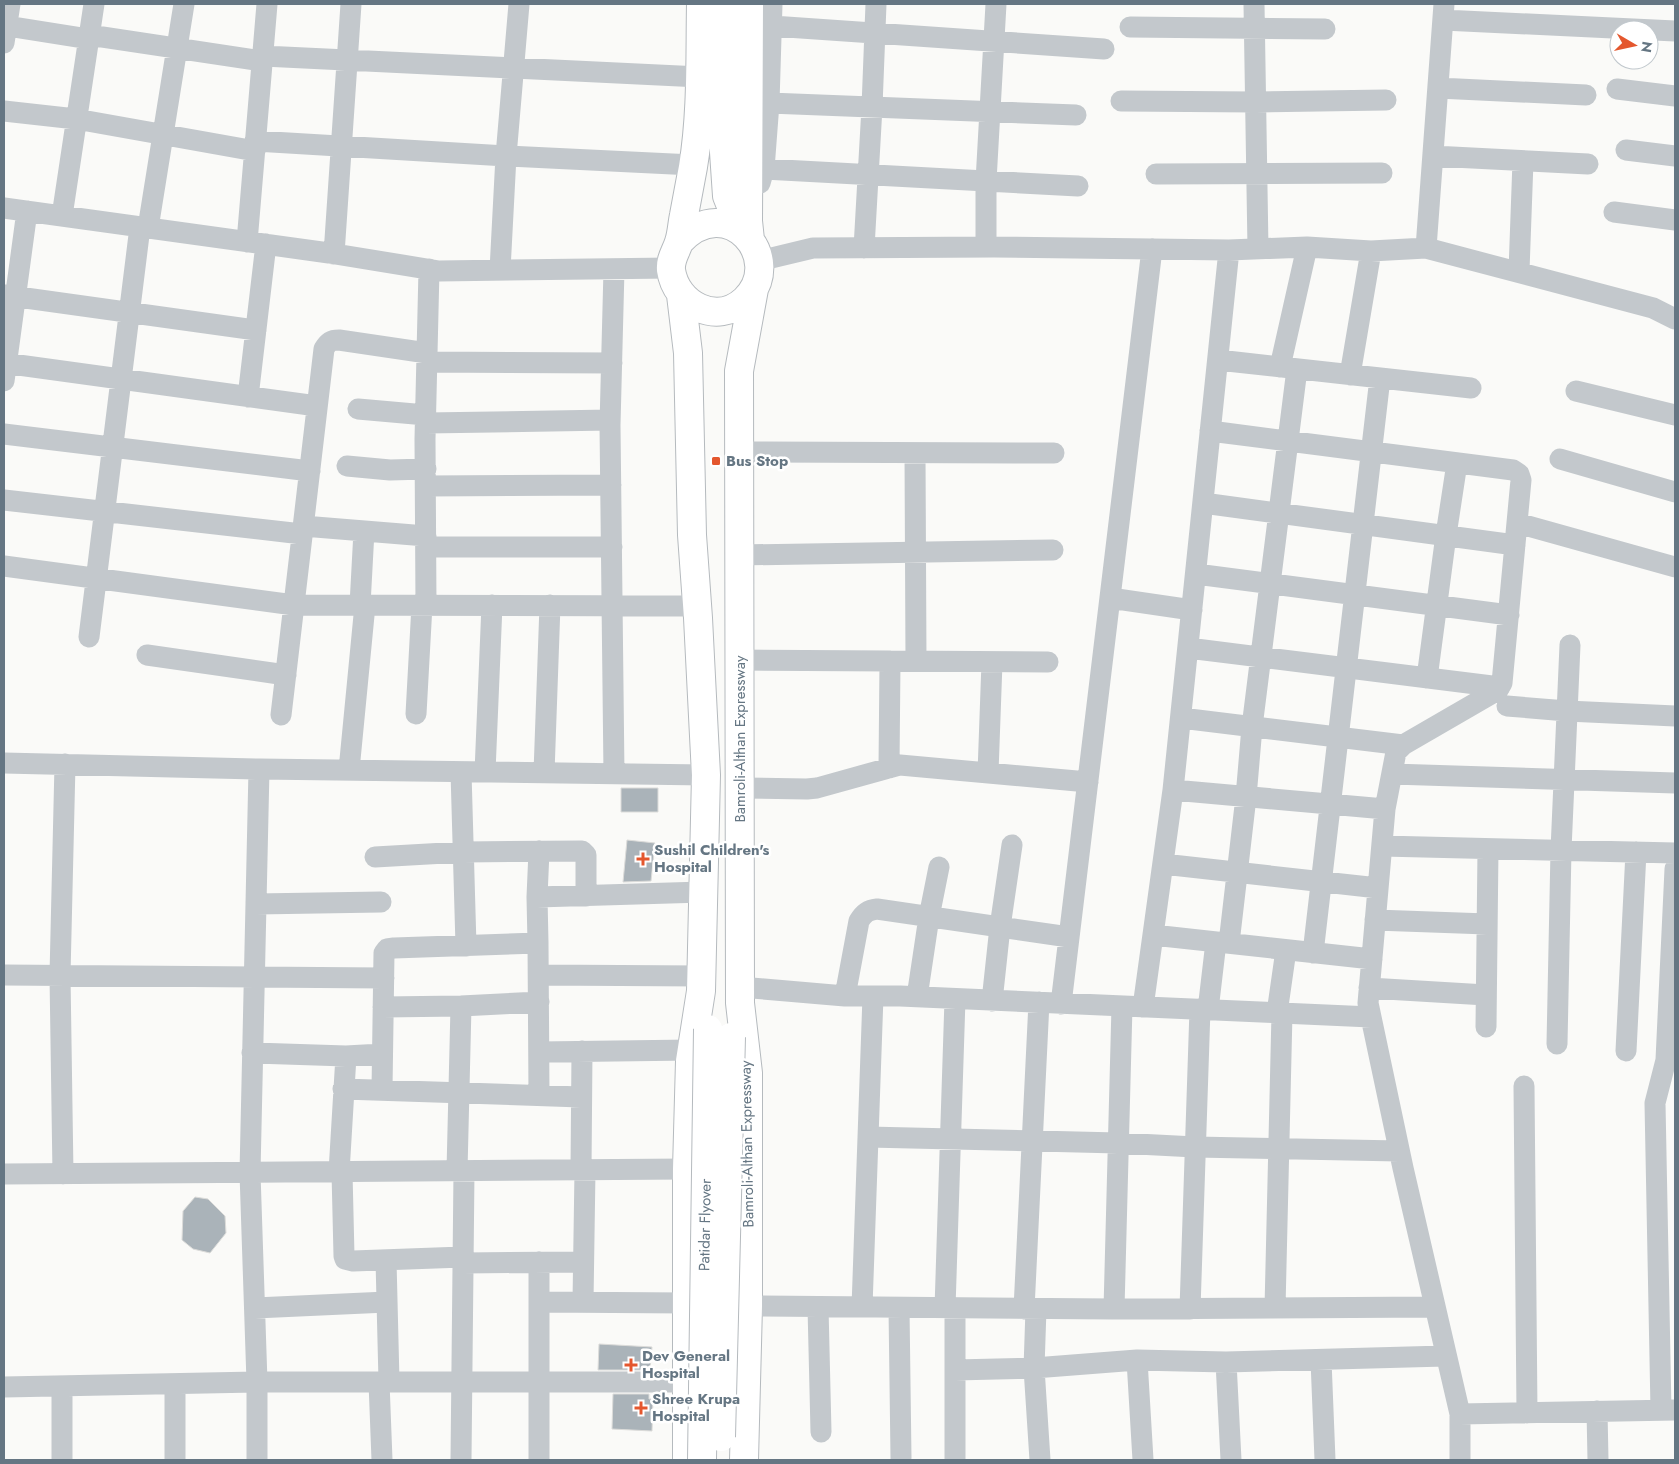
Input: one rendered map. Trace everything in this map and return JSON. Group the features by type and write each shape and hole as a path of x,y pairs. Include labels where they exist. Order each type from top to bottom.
{"main road":[{"path":"684,237 699,101 701,4"},
{"path":"723,4 721,108 727,196 749,238"},
{"path":"721,108 707,192 673,254 671,268 674,282 690,301 704,310 718,311 733,308 745,300 754,289 758,275 749,238 749,4"},
{"path":"684,237 701,225 714,223 728,224 749,238"},
{"name":"Bamroli-Althan Expressway","path":"744,1460 748,1306 748,1073 740,995 739,370 754,289"},
{"path":"690,301 707,367 707,496 720,780 716,868 703,899"},
{"name":"Patidar Flyover","path":"690,301 688,353 692,536 706,774 701,983 710,1039 720,1460"},
{"path":"733,308 724,366 731,805 730,874 741,905"},
{"name":"Patidar Flyover","path":"702,1460 710,1039 740,995"},
{"path":"687,1460 687,1169 690,1061 710,1039"}],"street":[{"path":"10,4 5,34 89,37 263,58 346,60 700,77"},
{"path":"62,216 94,4"},
{"path":"89,637 130,313 144,228 164,135 184,4"},
{"path":"248,396 256,330 255,146 267,4"},
{"path":"334,254 351,4"},
{"path":"500,270 506,156 519,4"},
{"path":"772,4 764,169 749,238 813,248 986,247 1258,250 1307,247 1371,251 1426,248 1519,271 1653,308 1675,319"},
{"path":"864,248 876,4"},
{"path":"986,247 986,181 996,4"},
{"path":"1254,4 1258,250"},
{"path":"1426,248 1443,12 1675,31"},
{"path":"772,26 1104,49"},
{"path":"1130,27 1325,30"},
{"path":"1438,88 1586,96"},
{"path":"1617,89 1675,96"},
{"path":"1120,101 1255,102 1386,100"},
{"path":"768,103 1076,115"},
{"path":"4,111 76,119 164,135 255,146 341,146 506,156 693,164"},
{"path":"1626,150 1675,156"},
{"path":"1433,156 1588,164"},
{"path":"1519,271 1523,161"},
{"path":"764,169 1078,186"},
{"path":"1156,174 1382,173"},
{"path":"4,208 334,254 439,271 671,268"},
{"path":"27,212 10,296 4,369 121,379 318,406"},
{"path":"1614,212 1675,220"},
{"path":"1190,1309 1195,1147 1204,1009 1223,942 1237,872 1260,657 1289,441 1289,368 1307,247"},
{"path":"1061,1004 1152,249"},
{"path":"1114,1309 1118,1143 1133,1006 1153,935 1173,790 1229,250"},
{"path":"1350,375 1371,251"},
{"path":"416,714 424,605 426,542 429,269"},
{"path":"614,269 610,420 614,774"},
{"path":"10,296 256,330"},
{"path":"281,716 324,349 327,343 332,340 427,358 612,363"},
{"path":"1218,360 1471,388"},
{"path":"1313,952 1380,378"},
{"path":"1576,391 1675,415"},
{"path":"358,409 426,419 610,420"},
{"path":"1210,431 1513,470 1519,474 1521,480 1502,684 1498,690 1402,745 1396,752 1385,809 1368,1002 1399,1151 1460,1414 1460,1460"},
{"path":"4,434 310,472"},
{"path":"739,452 1054,453"},
{"path":"915,453 916,661"},
{"path":"1560,459 1675,492"},
{"path":"1428,678 1457,463"},
{"path":"347,466 390,470 426,478 611,485"},
{"path":"4,500 105,512 303,530 364,531 426,542 612,547"},
{"path":"1203,503 1515,544"},
{"path":"1517,523 1675,567"},
{"path":"349,770 362,605 364,531"},
{"path":"739,555 1052,550"},
{"path":"4,566 294,605 697,606"},
{"path":"1196,574 1509,615"},
{"path":"1110,598 1192,610"},
{"path":"485,772 492,605"},
{"path":"544,773 550,605"},
{"path":"1557,1044 1561,850 1570,645"},
{"path":"1188,648 1500,687"},
{"path":"147,656 286,675"},
{"path":"740,660 1048,662"},
{"path":"889,768 890,661"},
{"path":"988,773 992,662"},
{"path":"1507,706 1675,716"},
{"path":"1181,718 1402,745"},
{"path":"4,763 259,769 706,774"},
{"path":"63,1174 60,975 66,764"},
{"path":"740,788 817,788 900,765 1088,782"},
{"path":"257,1460 257,1382 250,1173 259,769"},
{"path":"460,772 466,946"},
{"path":"1392,774 1675,783"},
{"path":"1173,790 1385,809"},
{"path":"992,1000 1012,845"},
{"path":"1382,846 1675,853"},
{"path":"1486,1027 1488,848"},
{"path":"539,851 539,1095"},
{"path":"376,857 463,852 582,851 586,855 586,896"},
{"path":"1626,1051 1636,852"},
{"path":"1163,864 1378,888"},
{"path":"917,997 929,917 939,867"},
{"path":"1460,1414 1668,1410 1655,1103 1671,1060 1675,869"},
{"path":"538,897 586,896 703,899"},
{"path":"256,904 381,902"},
{"path":"845,996 859,921 869,910 877,909 1069,937"},
{"path":"1375,920 1487,924"},
{"path":"1153,935 1372,959"},
{"path":"382,1090 384,954 387,949 538,943"},
{"path":"1275,1308 1280,1013 1286,950"},
{"path":"4,975 384,978"},
{"path":"539,976 701,983"},
{"path":"1369,988 1486,995"},
{"path":"740,995 917,997 1371,1017"},
{"path":"862,1308 873,996"},
{"path":"955,999 950,1139 950,1308 955,1370 955,1460"},
{"path":"383,1007 461,1006 538,1002"},
{"path":"1039,1002 1032,1141 1030,1309 1040,1460"},
{"path":"461,1006 459,1094 463,1260 461,1460"},
{"path":"539,1052 582,1051 710,1039"},
{"path":"582,1051 583,1302"},
{"path":"252,1053 346,1056 382,1054"},
{"path":"346,1056 343,1089 341,1172 344,1256 349,1261 583,1262"},
{"path":"1524,1086 1527,1413"},
{"path":"343,1089 581,1097"},
{"path":"868,1137 1399,1151"},
{"path":"4,1174 687,1169"},
{"path":"382,1460 387,1302 386,1260"},
{"path":"539,1262 540,1460"},
{"path":"255,1308 387,1302"},
{"path":"539,1302 687,1302"},
{"path":"748,1306 1030,1309 1434,1307"},
{"path":"818,1307 821,1432"},
{"path":"899,1308 901,1458"},
{"path":"955,1370 1034,1368 1137,1360 1226,1362 1446,1356"},
{"path":"1137,1360 1143,1460"},
{"path":"1321,1360 1325,1460"},
{"path":"1226,1362 1231,1460"},
{"path":"4,1387 257,1382 687,1381 746,1383"},
{"path":"174,1384 175,1460"},
{"path":"62,1386 62,1460"},
{"path":"1597,1411 1598,1460"}],"building":[{"path":"621,788 658,788 658,812 621,812"},
{"path":"627,840 655,843 651,881 623,882"},
{"path":"195,1197 208,1199 225,1216 226,1233 210,1253 193,1249 182,1240 183,1211"},
{"path":"599,1344 652,1347 650,1370 598,1370"},
{"path":"613,1394 649,1394 649,1399 653,1399 652,1431 612,1429"}],"place":[{"name":"Bus Stop","path":"716,461"},
{"name":"Sushil Children's Hospital","path":"643,859"},
{"name":"Dev General Hospital","path":"631,1365"},
{"name":"Shree Krupa Hospital","path":"641,1408"}]}
